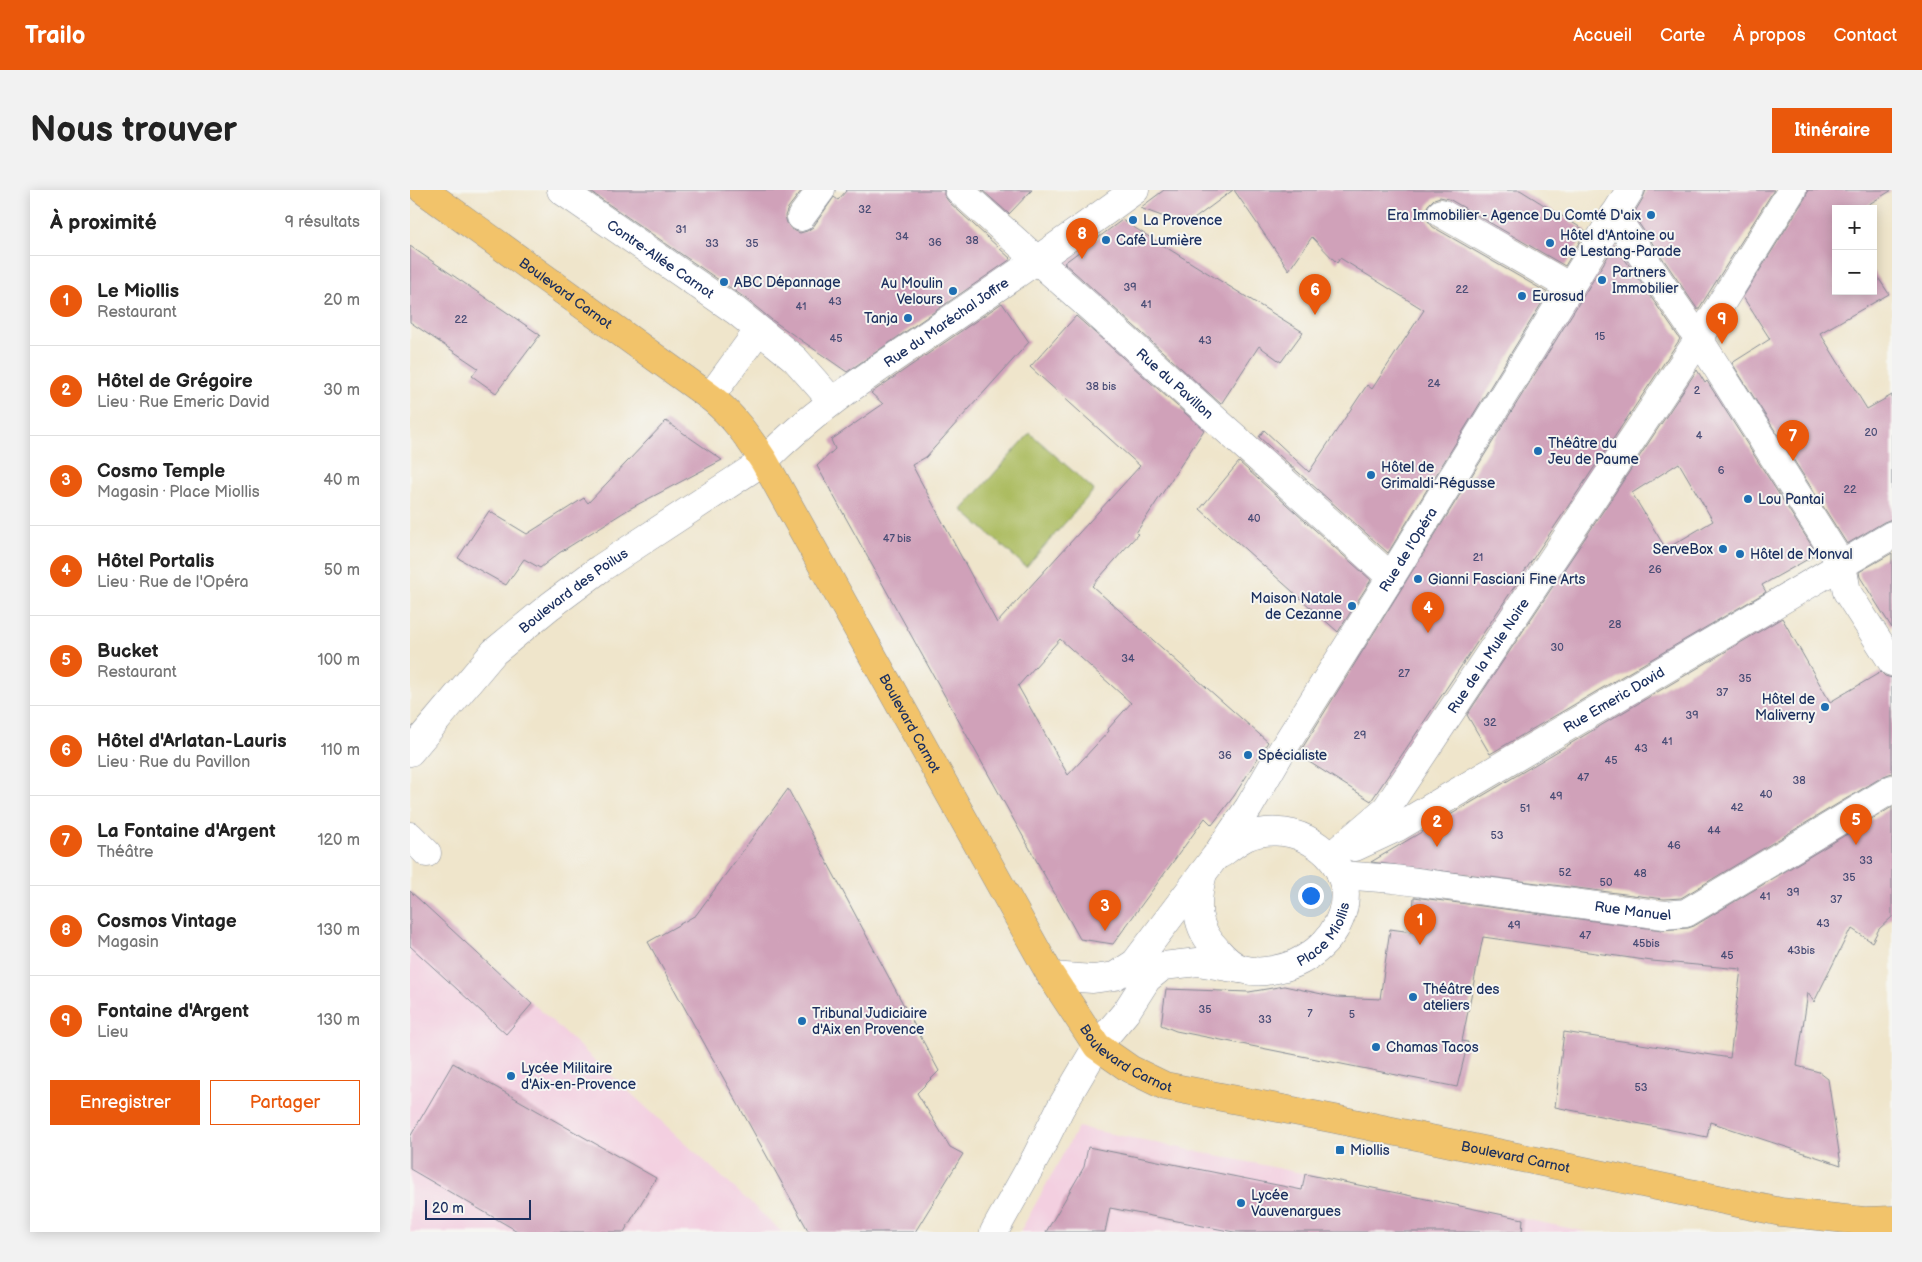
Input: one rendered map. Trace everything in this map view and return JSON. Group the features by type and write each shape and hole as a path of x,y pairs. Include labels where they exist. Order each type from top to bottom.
{"main road":[{"name":"Boulevard Carnot","path":"423,190 710,397 723,407 741,427 764,461 1051,976 1097,1046 1130,1069 1165,1086 1335,1119 1781,1212 1864,1221 1892,1220"}],"street":[{"name":"Contre-Allée Carnot","path":"561,190 736,311 758,330"},
{"path":"801,217 821,190"},
{"name":"Rue du Pavillon","path":"959,190 1391,578"},
{"name":"Rue du Maréchal Joffre","path":"764,461 791,435 832,401 1037,261 1136,190"},
{"name":"Rue de l'Opéra","path":"1209,865 1249,807 1281,752 1391,578 1630,190"},
{"name":"Rue de la Mule Noire","path":"1336,866 1386,809 1699,338 1792,190"},
{"path":"1441,213 1570,287"},
{"path":"1614,215 1699,338 1842,566 1848,592 1892,662"},
{"path":"710,397 758,330 795,359 832,401"},
{"name":"Boulevard des Poilus","path":"410,752 494,652 602,568 764,461"},
{"name":"Rue Emeric David","path":"1336,866 1892,535"},
{"name":"Rue Manuel","path":"1336,866 1394,879 1664,914 1686,913 1892,789"},
{"path":"1051,976 1093,979 1115,976 1122,972 1135,962 1209,865 1247,837 1272,831 1297,834 1320,846 1336,866"},
{"path":"1209,865 1198,896 1200,920 1208,941 1224,958 1241,969"},
{"name":"Place Miollis","path":"994,1232 1036,1157 1060,1109 1097,1046 1126,1012 1147,979 1163,966 1198,962 1259,972 1282,968 1304,960 1322,945 1335,927 1344,909 1346,892 1336,866"}],"shaded area":[{"name":"Lycée Militaire d'Aix-en-Provence","path":"410,891 503,976 782,1232 410,1232"},
{"name":"Lycée Vauvenargues","path":"1078,1127 1588,1232 1020,1232"}],"green space":[{"path":"1030,433 1094,490 1026,567 962,510"}],"building":[{"path":"588,190 802,190 788,208 785,216 791,229 800,233 813,227 834,197 838,200 847,190 944,190 944,195 949,202 1011,259 847,372 772,320 745,298"},
{"path":"982,190 1032,190 1009,214"},
{"path":"1164,190 1233,190 1186,225 1140,208"},
{"path":"1234,190 1520,190 1586,231 1565,266 1449,199 1440,197 1434,199 1428,205 1425,214 1433,227 1548,293 1388,553 1259,437 1264,430 1309,472 1367,385 1372,389 1424,310 1340,258 1337,263 1312,237 1289,270"},
{"path":"1646,190 1774,190 1698,310 1633,215"},
{"path":"1808,190 1892,190 1868,205 1832,205 1832,295 1877,295 1877,276 1889,294 1820,333 1867,409 1892,395 1892,519 1847,544 1732,363 1770,339 1743,297 1805,198"},
{"path":"1122,220 1303,332 1281,362 1259,346 1221,404 1064,263"},
{"path":"1615,245 1680,339 1371,801 1298,755"},
{"path":"410,246 540,335 496,393 472,376 478,368 410,322"},
{"path":"1002,303 1029,342 926,457 912,465 997,623 1140,466 1030,367 1076,316 1204,430 1136,533 1138,534 1092,586 1268,742 1234,796 1212,825 1205,818 1113,944 1080,939 817,466 835,449 831,440 883,404 871,393","holes":["1060,639 1131,703 1108,729 1109,731 1068,775 1018,686"]},
{"path":"1697,370 1705,383 1707,381 1817,554 1762,585 1766,592 1490,754 1467,715","holes":["1679,463 1713,521 1666,549 1632,493"]},
{"path":"666,421 722,460 629,509 559,553 540,568 524,559 506,585 458,558 489,511 527,534 584,498 588,503"},
{"path":"1239,462 1371,580 1338,632 1200,509"},
{"path":"1892,553 1892,628 1860,577 1859,572"},
{"path":"1782,618 1830,702 1881,672 1885,676 1892,678 1892,773 1681,898 1664,899 1371,862"},
{"name":"Tribunal Judiciaire d'Aix en Provence","path":"788,789 939,1071 917,1093 950,1147 963,1154 915,1232 809,1232 648,942 696,915"},
{"path":"1892,807 1892,917 1879,929 1872,942 1852,929 1814,1002 1808,993 1797,1066 1819,1072 1828,1079 1841,1165 1710,1122 1707,1137 1555,1107 1564,1032 1730,1058 1741,969 1652,961 1483,937 1462,1041 1468,1042 1457,1087 1176,1031 1161,1025 1166,989 1249,992 1284,986 1336,997 1380,999 1390,929 1412,932 1414,897 1662,930 1688,928"},
{"path":"410,891 532,1004 506,1034 410,946"},
{"path":"453,1063 656,1178 624,1232 519,1232 410,1169 410,1137"},
{"name":"Lycée Vauvenargues","path":"1088,1147 1302,1190 1305,1174 1523,1219 1522,1232 1234,1232 1110,1208 1105,1232 1046,1232 1084,1167"}],"place":[{"name":"Era Immobilier - Agence Du Comté D'aix","path":"1651,215"},
{"name":"La Provence","path":"1133,220"},
{"name":"Café Lumière","path":"1106,240"},
{"name":"Hôtel d'Antoine ou de Lestang-Parade","path":"1550,243"},
{"name":"Cosmos Vintage","path":"1082,259"},
{"name":"Partners Immobilier","path":"1602,280"},
{"name":"ABC Dépannage","path":"724,282"},
{"name":"Au Moulin Velours","path":"953,291"},
{"name":"Eurosud","path":"1522,296"},
{"name":"Hôtel d'Arlatan-Lauris","path":"1315,315"},
{"name":"Tanja","path":"908,318"},
{"name":"Fontaine d'Argent","path":"1722,344"},
{"name":"Théâtre du Jeu de Paume","path":"1538,451"},
{"name":"La Fontaine d'Argent","path":"1793,461"},
{"name":"Hôtel de Grimaldi-Régusse","path":"1371,475"},
{"name":"Lou Pantai","path":"1748,499"},
{"name":"ServeBox","path":"1723,549"},
{"name":"Hôtel de Monval","path":"1740,554"},
{"name":"Gianni Fasciani Fine Arts","path":"1418,579"},
{"name":"Maison Natale de Cezanne","path":"1352,606"},
{"name":"Hôtel Portalis","path":"1428,633"},
{"name":"Hôtel de Maliverny","path":"1825,707"},
{"name":"Spécialiste","path":"1248,755"},
{"name":"Bucket","path":"1856,845"},
{"name":"Hôtel de Grégoire","path":"1437,847"},
{"name":"Cosmo Temple","path":"1105,931"},
{"name":"Le Miollis","path":"1420,945"},
{"name":"Théâtre des ateliers","path":"1413,997"},
{"name":"Tribunal Judiciaire d'Aix en Provence","path":"802,1021"},
{"name":"Chamas Tacos","path":"1376,1047"},
{"name":"Lycée Militaire d'Aix-en-Provence","path":"511,1076"},
{"name":"Miollis","path":"1340,1150"},
{"name":"Lycée Vauvenargues","path":"1241,1203"}]}
